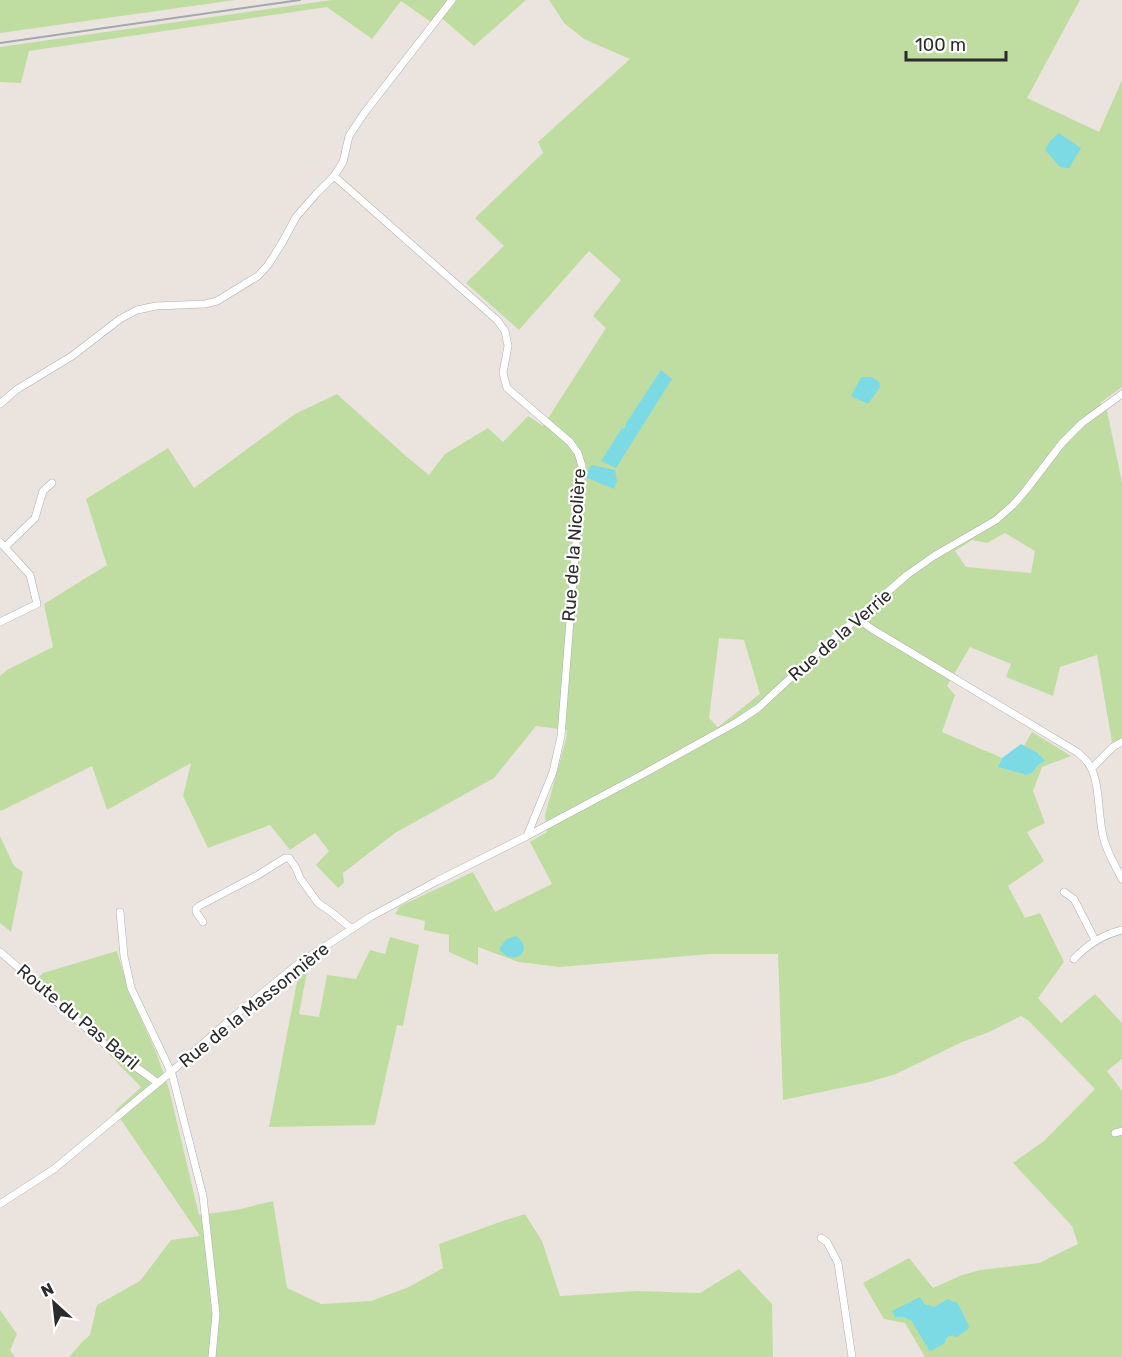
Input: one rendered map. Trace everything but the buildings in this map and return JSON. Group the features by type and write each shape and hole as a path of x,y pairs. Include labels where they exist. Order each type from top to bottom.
{"street":[{"path":"0,404 16,390 72,356 120,319 137,310 156,306 205,304 217,301 258,276 273,258 296,217 334,176 343,162 349,136 365,112 452,0"},
{"name":"Rue de la Nicolière","path":"334,176 497,320 505,331 508,346 503,373 507,388 570,442 578,453 582,466 561,735 554,772 527,836"},
{"name":"Rue de la Verrie","path":"527,836 737,723 759,708 823,648 922,564 996,520 1026,490 1062,443 1082,423 1122,394"},
{"path":"0,622 37,604 30,574 3,545 35,518 43,491 52,483"},
{"path":"858,619 1077,752 1088,762 1092,768 1096,787 1105,843 1119,865 1122,879"},
{"path":"1092,768 1113,747 1122,742"},
{"name":"Rue de la Massonnière","path":"0,1204 54,1169 298,964 370,917 527,836"},
{"path":"203,922 196,912 199,906 285,858 289,858 318,903 352,929"},
{"path":"1064,892 1074,899 1095,940"},
{"path":"120,912 124,956 131,988 171,1072 203,1196 216,1314 212,1357"},
{"path":"1074,959 1095,940 1122,930"},
{"name":"Route du Pas Baril","path":"0,952 126,1062 157,1083"},
{"path":"821,1238 827,1242 838,1263 852,1357"}],"green space":[{"path":"0,0 235,0 0,33"},
{"path":"332,0 526,0 474,46 437,14 431,22 401,1 372,39 327,7 29,51 21,83 0,82 0,47"},
{"path":"549,0 1080,0 1027,98 1099,132 1122,80 1122,387 1100,403 1107,411 1122,482 1122,739 1112,742 1097,655 1060,667 1053,696 1006,677 1011,664 970,647 947,686 955,695 942,732 1002,758 998,767 1026,775 1032,773 1038,765 1040,754 1024,746 1032,732 1071,756 1042,767 1033,791 1045,823 1027,832 1044,861 1008,886 1025,918 1040,913 1064,962 1038,998 1061,1023 1095,994 1122,1023 1122,1059 1107,1071 1122,1091 1122,1357 925,1357 905,1323 884,1319 863,1283 909,1258 933,1288 980,1270 1039,1263 1078,1244 1072,1226 1013,1163 1044,1141 1095,1089 1029,1021 1021,1016 896,1074 783,1100 778,954 710,954 560,967 518,962 478,947 478,965 449,952 449,935 424,930 425,921 395,914 400,906 473,872 495,912 552,884 530,842 547,832 545,815 567,730 536,726 494,778 395,833 343,873 344,883 338,888 316,865 329,851 315,833 290,850 270,825 208,848 183,796 191,763 107,810 92,766 0,810 0,676 7,670 53,647 44,604 107,565 86,499 168,448 194,488 295,414 337,394 429,475 445,454 488,428 503,442 528,416 543,426 606,328 593,316 621,280 589,251 519,330 466,283 504,246 475,218 543,153 538,142 630,59 584,39 564,23","holes":["1005,533 1035,551 1031,573 966,567 955,551 972,540 987,543","719,638 744,640 760,694 718,727 709,718"]},
{"path":"0,836 14,866 23,872 11,932 0,923"},
{"path":"390,937 419,945 403,1026 397,1025 375,1125 269,1127 299,972 307,971 299,1014 319,1017 327,975 356,979 370,950 385,954"},
{"path":"117,951 130,995 156,1052 169,1089 199,1215 236,1210 273,1201 287,1288 321,1304 371,1301 409,1287 443,1268 439,1244 525,1214 542,1241 560,1296 637,1291 700,1293 739,1269 772,1304 773,1357 69,1357 90,1335 97,1305 140,1281 171,1240 200,1236 115,1111 141,1087 98,1043 32,984 43,973"},
{"path":"0,1310 17,1334 10,1350 15,1357 0,1357"}],"water":[{"path":"1059,133 1081,148 1069,168 1060,167 1045,150 1050,141"},
{"path":"661,370 672,379 616,468 601,461 622,428 626,426"},
{"path":"861,377 872,377 879,382 880,387 868,404 851,396"},
{"path":"591,465 615,470 617,481 614,489 585,477"},
{"path":"1021,744 1038,753 1045,761 1038,765 1032,773 1026,775 998,767 1002,758"},
{"path":"516,936 522,941 523,951 516,957 505,955 500,947 507,939"},
{"path":"920,1297 924,1304 934,1307 948,1299 957,1302 969,1326 968,1329 957,1337 949,1336 945,1343 929,1350 911,1320 905,1317 895,1317 892,1311"}],"railway":[{"path":"0,43 300,0"}]}
